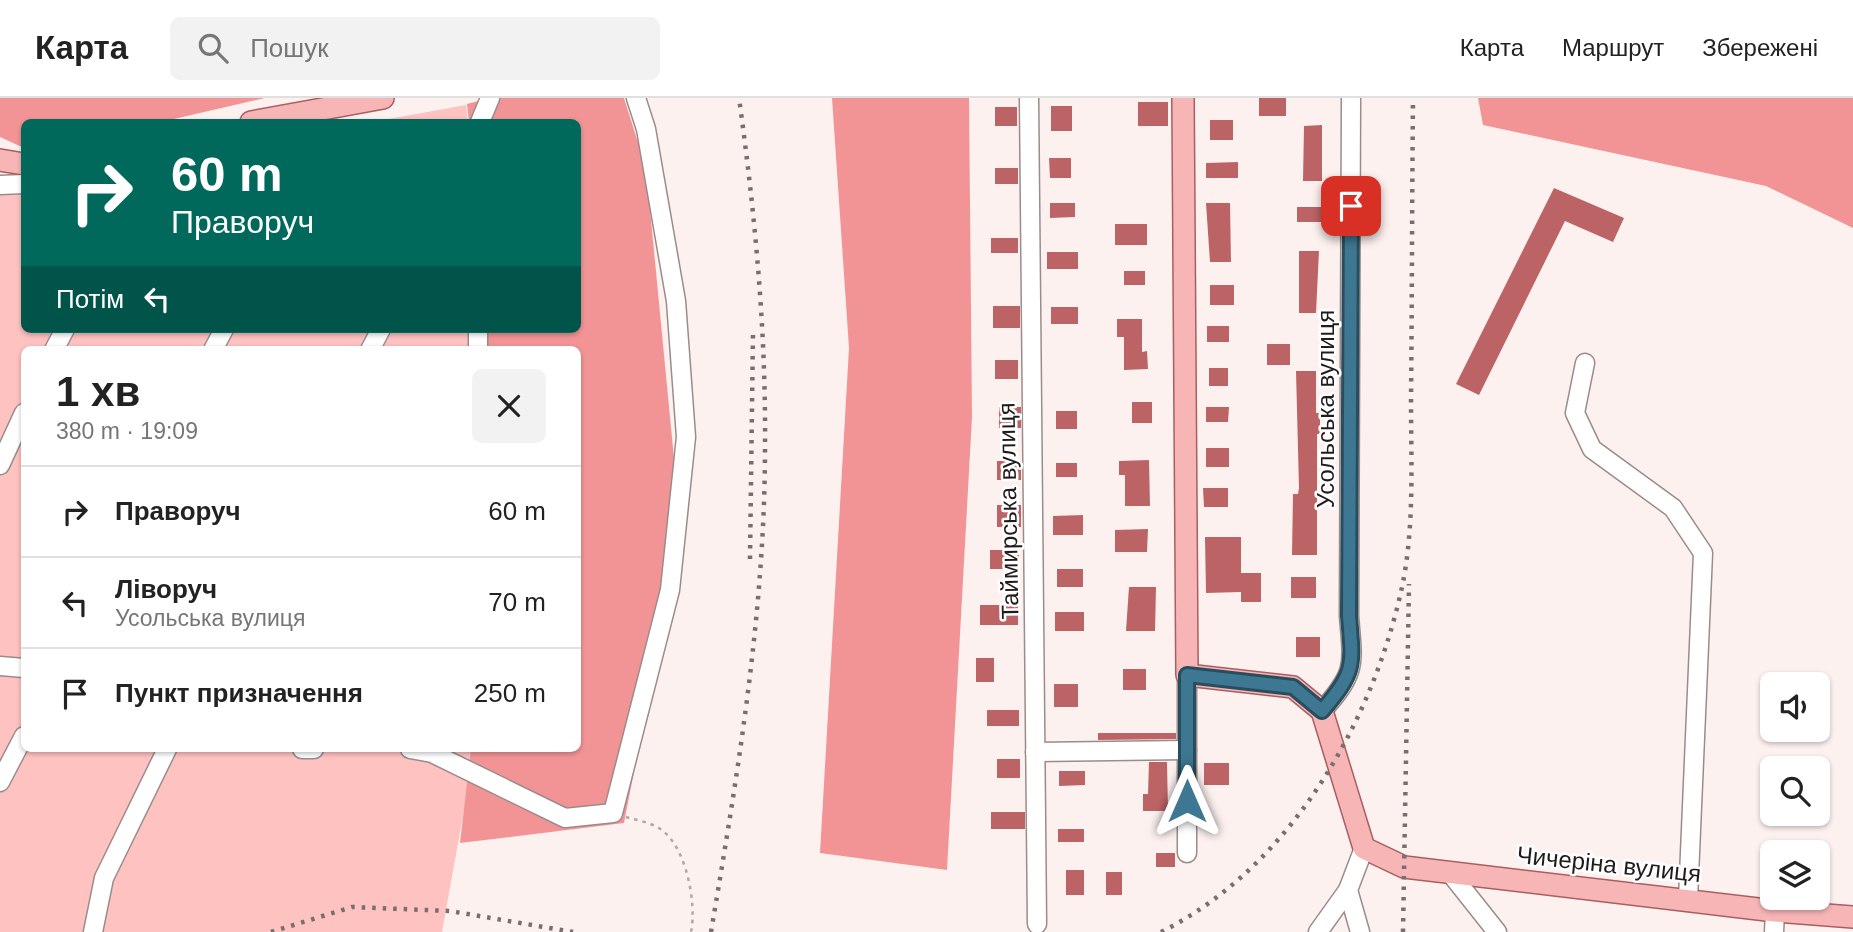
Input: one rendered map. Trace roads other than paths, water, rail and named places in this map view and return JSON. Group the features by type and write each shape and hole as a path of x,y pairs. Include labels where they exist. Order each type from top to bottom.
{"main road":[{"path":"286,119 320,116 383,98"},
{"path":"1183,98 1187,675 1293,687 1322,711 1364,848"},
{"path":"0,160 21,164"},
{"name":"Чичеріна вулиця","path":"1364,848 1404,867 1688,899 1775,921 1853,917"}],"street":[{"path":"481,119 490,98"},
{"path":"426,752 565,818 612,813 670,590 685,437 676,301 646,130 636,98"},
{"name":"Таймирська вулиця","path":"1029,98 1037,924"},
{"name":"Усольська вулиця","path":"1322,711 1343,688 1353,666 1349,616 1351,98"},
{"path":"0,185 21,184"},
{"path":"1585,363 1575,413 1592,449 1673,508 1703,553 1688,899"},
{"path":"0,464 21,419"},
{"path":"0,666 21,668"},
{"path":"1187,675 1187,853"},
{"path":"0,782 21,742"},
{"path":"1035,752 1187,750"},
{"path":"93,932 104,878 166,752"},
{"path":"1318,932 1348,890 1364,848"},
{"path":"1451,874 1497,932"},
{"path":"1348,890 1360,932"}],"railway":[{"path":"711,932 748,691 764,508 765,403 761,316 755,229 739,98"},
{"path":"1161,932 1206,905 1247,872 1284,833 1316,790 1344,744 1367,696 1386,646 1405,572 1410,524 1413,98"},
{"path":"750,559 753,332"},
{"path":"1403,932 1409,584"},
{"path":"271,932 352,907 450,911 573,932"}]}
